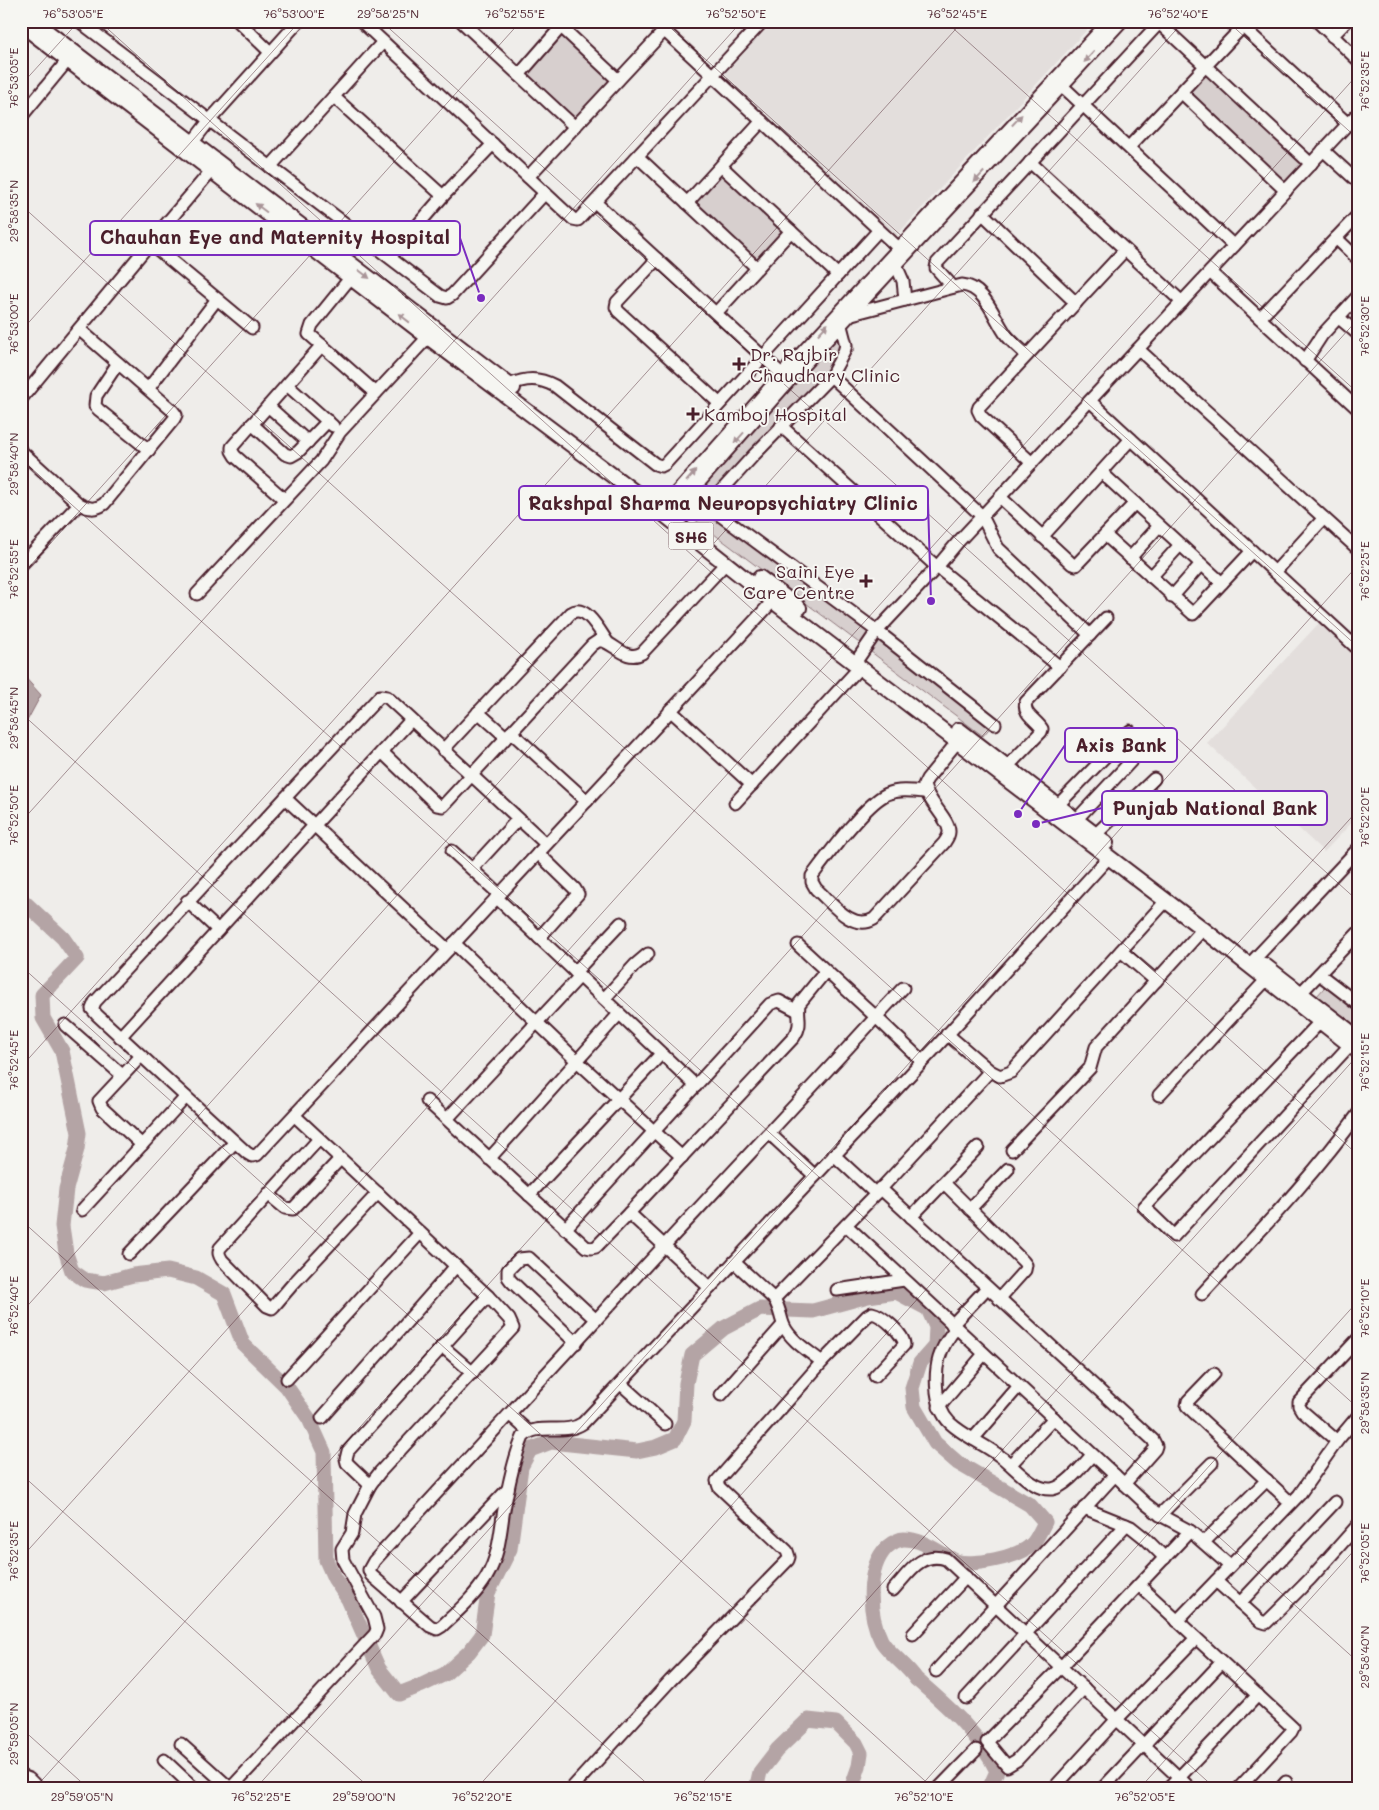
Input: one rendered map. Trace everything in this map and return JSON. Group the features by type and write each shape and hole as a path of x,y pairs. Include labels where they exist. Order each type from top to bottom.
{"main road":[{"name":"SH6","path":"33,21 189,147 509,385 958,742 1203,930 1252,962 1267,980 1297,997 1320,1022 1355,1045"},
{"name":"SH6","path":"21,24 189,147"},
{"name":"SH6","path":"215,167 428,337 668,510 726,563 773,601 1008,767 1095,834 1355,1045"}],"street":[{"path":"79,21 209,122 440,296 447,298 452,295 545,193"},
{"path":"238,21 270,52"},
{"path":"189,147 299,21"},
{"path":"361,21 573,219 578,220 713,76 756,24"},
{"path":"461,21 575,127"},
{"path":"654,21 902,252"},
{"path":"1059,82 1109,21"},
{"path":"668,510 785,377 1059,82 1122,21"},
{"path":"1317,21 1358,60"},
{"path":"1332,36 1347,21"},
{"path":"953,287 935,265 1160,22 1311,164"},
{"path":"519,75 558,24 618,80"},
{"path":"1129,147 1245,24 1348,124"},
{"path":"528,177 664,31"},
{"path":"270,167 383,42"},
{"path":"21,117 68,60"},
{"path":"1059,82 1234,246"},
{"path":"1181,92 1286,191"},
{"path":"334,97 444,196"},
{"path":"735,803 752,786 859,662 877,631 1358,113"},
{"path":"687,203 762,121"},
{"path":"390,257 492,144"},
{"path":"1323,150 1358,182"},
{"path":"638,157 757,268"},
{"path":"1030,162 1182,302"},
{"path":"721,166 838,275"},
{"path":"21,399 150,242 215,167"},
{"path":"596,202 785,377"},
{"path":"982,213 1076,303"},
{"path":"1260,318 1358,215"},
{"path":"509,385 536,378 546,380 655,464 661,466 665,464 879,230"},
{"path":"716,313 791,232"},
{"path":"1336,238 1358,259"},
{"path":"150,242 252,328"},
{"path":"1032,463 981,416 978,410 1126,250"},
{"path":"785,377 841,326 896,266 902,252"},
{"path":"657,259 617,302 616,307 618,311 719,403"},
{"path":"896,266 903,281 905,300"},
{"path":"1210,272 1358,409"},
{"path":"351,277 309,329 309,334 376,393"},
{"path":"851,314 953,287 970,285 983,296 1009,338 1027,355"},
{"path":"1305,361 1338,317 1358,296"},
{"path":"148,389 217,299"},
{"path":"1338,317 1358,334"},
{"path":"841,326 846,345 831,376 781,426 712,501 711,505 713,510 877,631 995,724"},
{"path":"21,451 79,504 89,509 98,508 104,504 174,419 176,414 79,329"},
{"path":"197,594 321,461 340,432 428,337"},
{"path":"284,499 235,456 232,452 232,447 322,345"},
{"path":"1138,349 1356,545"},
{"path":"118,362 96,396 96,406 149,450"},
{"path":"831,376 982,516 998,548 1090,635"},
{"path":"287,385 340,432"},
{"path":"1090,401 1358,649"},
{"path":"268,406 308,442"},
{"path":"252,424 285,454 291,456 298,452 328,421"},
{"path":"781,426 937,567 1060,667"},
{"path":"1042,537 1131,439"},
{"path":"1101,472 1222,584"},
{"path":"1000,497 1072,564 1076,565 1134,503"},
{"path":"21,565 79,504"},
{"path":"1275,572 1324,518"},
{"path":"1130,558 1159,526"},
{"path":"1105,535 1193,614 1252,551"},
{"path":"1151,577 1180,545"},
{"path":"443,750 564,619 575,610 580,610 586,614 608,642 631,656 637,656 642,653 726,563"},
{"path":"1172,596 1201,564"},
{"path":"546,844 387,697 380,696 92,1005 93,1012 247,1153 257,1156 773,601"},
{"path":"1008,767 1042,729 1026,712 1026,702 1106,618"},
{"path":"382,752 440,806 446,804 592,645 598,641 608,642"},
{"path":"670,710 752,786"},
{"path":"478,712 509,734 586,801"},
{"path":"120,1037 411,720"},
{"path":"1057,806 1130,730"},
{"path":"1076,820 1132,759 1133,754 1120,741"},
{"path":"925,792 904,791 888,794 877,800 863,813 812,876 812,882 816,889 852,921 867,923 874,919 948,837 948,826 925,792 924,785 926,779 958,742"},
{"path":"1095,834 1154,778"},
{"path":"285,798 538,1023 682,1157"},
{"path":"472,869 518,819"},
{"path":"1252,962 1358,849"},
{"path":"452,851 539,938 696,1086"},
{"path":"538,853 575,888 578,894 539,938"},
{"path":"903,988 370,1566 371,1575 430,1626 437,1629 442,1626 474,1595 494,1563 520,1443 528,1431 534,1429 570,1429 577,1427 621,1384 1109,857"},
{"path":"187,901 218,930"},
{"path":"947,1034 990,1071 1000,1076 1011,1072 1166,901"},
{"path":"447,1119 538,1023 620,923"},
{"path":"1012,1150 1090,1068 1096,1047 1203,930"},
{"path":"1297,997 1358,933"},
{"path":"798,945 922,1061"},
{"path":"1122,951 1156,981"},
{"path":"604,999 634,965 648,954"},
{"path":"427,1101 581,1244 591,1248 600,1243 629,1213 794,1036 800,1025 798,1011 802,998 826,972"},
{"path":"1319,974 1358,1004"},
{"path":"1159,1095 1267,980"},
{"path":"566,1229 770,1004 779,1002 798,1011"},
{"path":"489,1159 619,1014"},
{"path":"1320,1022 1144,1207 1174,1236 1355,1045"},
{"path":"65,1025 122,1075"},
{"path":"529,1196 661,1054"},
{"path":"141,1056 102,1097 100,1104 142,1145"},
{"path":"778,1306 846,1225 990,1071"},
{"path":"82,1210 186,1097"},
{"path":"1202,1294 1294,1195 1358,1114"},
{"path":"181,1744 230,1788 369,1641 377,1629 376,1624 341,1554 352,1533 357,1508 380,1472 513,1328 509,1319 488,1296 294,1116"},
{"path":"770,1134 815,1176"},
{"path":"319,1138 218,1251 222,1260 267,1306 272,1308 378,1193"},
{"path":"129,1254 235,1142"},
{"path":"911,1217 978,1147"},
{"path":"834,1155 911,1217 1153,1440 1156,1446 1155,1449 1124,1484"},
{"path":"268,1194 285,1208 293,1209 340,1159"},
{"path":"970,1209 1008,1169"},
{"path":"944,1183 1026,1265 1025,1270 999,1299"},
{"path":"629,1213 710,1288"},
{"path":"846,1225 1124,1484 1160,1515 1190,1531 1230,1566"},
{"path":"287,1379 420,1232"},
{"path":"576,1343 510,1281 507,1274 508,1270 520,1259 528,1258 596,1320"},
{"path":"734,1262 778,1306 783,1325 793,1338 822,1362"},
{"path":"322,1418 456,1266"},
{"path":"837,1290 904,1280"},
{"path":"986,1288 954,1327 945,1343 936,1369 939,1407 943,1415 973,1439 1011,1464 1033,1483 1044,1488 1051,1489 1064,1484 1092,1455"},
{"path":"370,1485 347,1463 346,1455 488,1296"},
{"path":"571,1789 670,1680 788,1560 787,1551 716,1482 822,1362 872,1313 877,1314 904,1341 901,1348 875,1376"},
{"path":"721,1395 783,1325"},
{"path":"1337,1440 1302,1411 1299,1402 1358,1339"},
{"path":"442,1346 472,1373"},
{"path":"939,1407 984,1354"},
{"path":"1214,1374 1188,1401 1187,1406 1292,1503"},
{"path":"621,1384 665,1424"},
{"path":"973,1439 1019,1386"},
{"path":"510,1415 528,1431"},
{"path":"1177,1621 1292,1503 1305,1488 1337,1440 1358,1416"},
{"path":"1011,1464 1054,1418"},
{"path":"1160,1515 1212,1463"},
{"path":"936,1671 1115,1475"},
{"path":"1204,1542 1267,1480"},
{"path":"401,1602 509,1488"},
{"path":"1240,1603 1335,1502"},
{"path":"1084,1508 1126,1525 1146,1539 1165,1558"},
{"path":"966,1698 1126,1525"},
{"path":"1216,1580 1260,1621 1266,1623 1358,1525"},
{"path":"1084,1688 1016,1760 1007,1766 987,1742 1062,1667 1190,1531"},
{"path":"893,1590 913,1567 929,1557 937,1556 946,1559 1191,1789"},
{"path":"913,1634 966,1577"},
{"path":"1139,1585 1293,1728 1238,1789"},
{"path":"1054,1789 1117,1719 1196,1638"},
{"path":"1102,1789 1222,1662"},
{"path":"1168,1789 1258,1695"},
{"path":"938,1789 976,1750"},
{"path":"164,1760 196,1789"},
{"path":"21,1776 28,1779 39,1789"}],"shaded area":[{"path":"774,21 1095,21 896,236 723,76"},
{"path":"562,35 611,80 575,119 525,74"},
{"path":"1206,72 1303,163 1285,182 1188,92"},
{"path":"720,173 782,230 756,259 694,202"},
{"path":"1358,304 1358,327 1347,316"},
{"path":"842,333 855,349 705,505 992,725 983,736 678,507"},
{"path":"1320,622 1358,657 1358,816 1324,852 1207,743"},
{"path":"21,673 41,695 21,732"},
{"path":"1331,980 1358,1001 1358,1027 1317,996"}],"waterway":[{"path":"21,899 63,938 77,958 42,995 43,1018 62,1051 79,1133 77,1149 66,1189 62,1226 66,1253 72,1271 85,1280 104,1283 133,1275 168,1271 196,1278 224,1294 243,1344 287,1387 309,1419 324,1452 326,1560 334,1578 348,1599 379,1669 399,1694 445,1674 469,1652 482,1635 488,1593 510,1549 521,1467 530,1450 551,1442 637,1451 656,1447 675,1439 684,1421 686,1383 692,1355 724,1328 760,1309 813,1311 868,1296 896,1292 928,1309 936,1327 935,1346 920,1363 912,1388 914,1407 935,1443 958,1463 1030,1505 1045,1522 1035,1540 1025,1549 1006,1557 983,1562 963,1563 918,1541 900,1540 887,1547 880,1556 872,1579 872,1605 881,1640 887,1649 961,1721 981,1744 997,1771 989,1789"},
{"path":"756,1789 760,1772 777,1750 808,1720 836,1723 856,1743 861,1753 859,1766 851,1789"}],"place":[{"name":"Chauhan Eye and Maternity Hospital","path":"481,298"},
{"name":"Dr. Rajbir Chaudhary Clinic","path":"739,364"},
{"name":"Kamboj Hospital","path":"693,414"},
{"name":"Saini Eye Care Centre","path":"866,581"},
{"name":"Rakshpal Sharma Neuropsychiatry Clinic","path":"931,601"},
{"name":"Axis Bank","path":"1018,814"},
{"name":"Punjab National Bank","path":"1036,824"}]}
